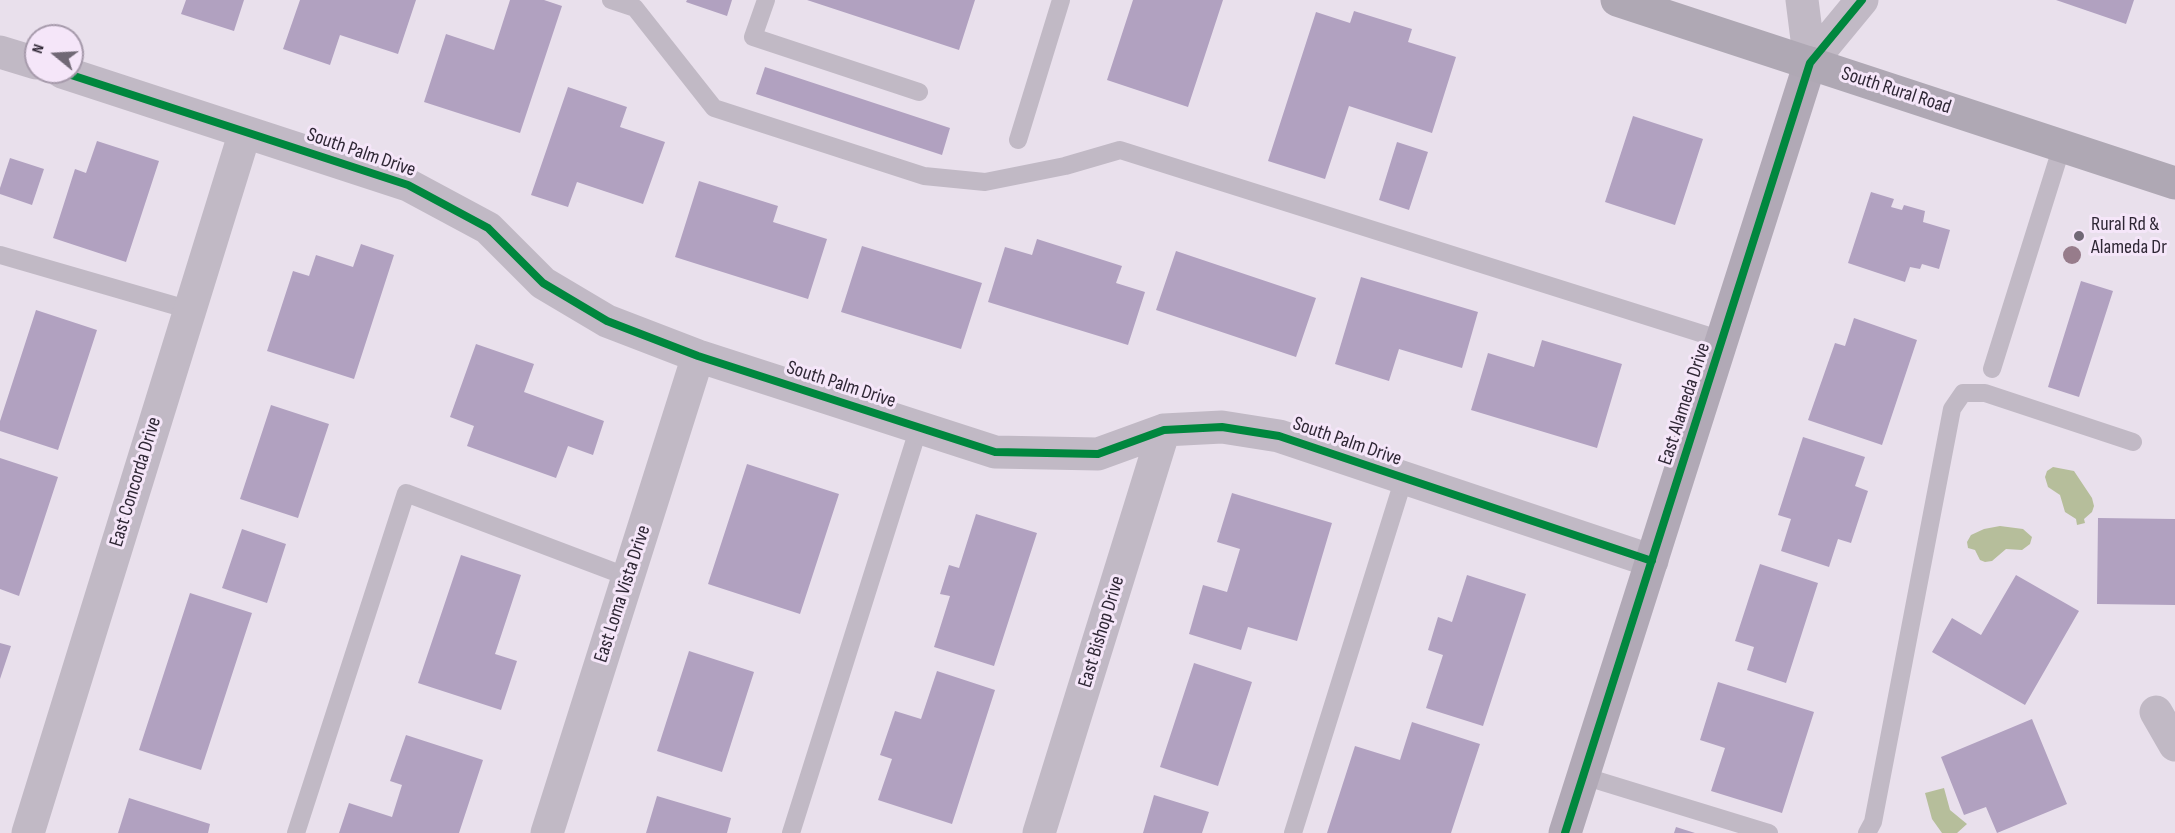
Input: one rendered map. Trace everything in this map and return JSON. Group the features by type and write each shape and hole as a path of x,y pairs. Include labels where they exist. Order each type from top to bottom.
{"main road":[{"name":"South Rural Road","path":"1617,0 2175,183"}],"street":[{"name":"East Alameda Drive","path":"1802,0 1810,63"},
{"name":"East Alameda Drive","path":"1565,833 1810,63 1862,0"},
{"path":"0,52 24,59"},
{"name":"South Palm Drive","path":"84,79 408,185 488,228 543,282 607,321 698,356 995,452 1098,454 1164,430 1222,427 1279,436 1652,561"},
{"name":"East Concorda Drive","path":"28,833 245,132"},
{"name":"East Loma Vista Drive","path":"546,833 698,356"},
{"name":"East Bishop Drive","path":"1040,833 1164,430"},
{"path":"2156,712 2175,745"}],"lane":[{"path":"611,0 635,8 714,108 924,176 985,182 1065,166 1120,150 1722,340"},
{"path":"766,0 753,37 919,92"},
{"path":"1018,140 1062,0"},
{"path":"1992,369 2062,146"},
{"path":"0,255 190,310"},
{"path":"1867,833 1873,822 1952,409 1963,393 1985,393 2133,442"},
{"path":"791,833 919,428"},
{"path":"1293,833 1404,478"},
{"path":"296,833 406,493 628,577"},
{"path":"1582,776 1769,833"}],"shaded area":[{"path":"2053,467 2074,471 2092,498 2094,506 2092,512 2084,519 2085,523 2077,525 2076,519 2065,512 2060,495 2048,487 2045,477 2047,471"},
{"path":"2000,526 2023,529 2032,537 2030,544 2022,550 2006,549 1992,561 1980,560 1975,550 1968,548 1967,542 1971,535 1984,529"},
{"path":"1944,788 1950,810 1967,824 1957,833 1942,833 1932,819 1925,793"}],"building":[{"path":"186,0 244,0 234,31 181,14"},
{"path":"300,0 416,0 398,54 340,35 330,65 283,49"},
{"path":"510,0 544,0 562,6 520,133 424,102 446,34 494,50"},
{"path":"687,0 732,0 727,16 686,2"},
{"path":"807,0 975,0 959,50"},
{"path":"1133,0 1223,0 1188,107 1107,80"},
{"path":"2056,0 2134,0 2126,24"},
{"path":"1354,11 1412,29 1408,42 1456,57 1432,133 1349,106 1325,179 1268,161 1316,12 1350,23"},
{"path":"765,67 950,128 942,155 756,94"},
{"path":"568,87 627,107 620,127 665,142 643,204 577,182 568,207 531,195"},
{"path":"1633,116 1703,139 1675,225 1605,202"},
{"path":"97,141 159,161 126,262 53,238 75,169 86,173"},
{"path":"1397,142 1428,152 1409,210 1379,200"},
{"path":"10,158 44,169 32,205 0,194"},
{"path":"699,181 778,206 773,222 827,239 808,299 675,257"},
{"path":"1871,192 1894,199 1891,207 1902,210 1904,205 1925,211 1923,222 1950,230 1939,269 1922,264 1920,269 1910,267 1905,282 1848,263"},
{"path":"1037,239 1122,266 1116,283 1145,292 1128,345 988,302 1005,247 1032,255"},
{"path":"361,244 394,255 354,379 267,351 293,271 309,276 316,255 353,267"},
{"path":"862,246 982,283 961,349 841,312"},
{"path":"1176,251 1316,298 1296,357 1156,310"},
{"path":"1361,277 1478,312 1462,368 1399,349 1389,381 1335,364"},
{"path":"2081,281 2113,291 2079,397 2048,387"},
{"path":"36,310 97,330 58,450 0,431 0,421"},
{"path":"1854,318 1917,340 1882,445 1808,420 1835,343 1845,346"},
{"path":"1542,340 1622,364 1597,448 1471,410 1488,353 1534,367"},
{"path":"476,344 534,364 524,392 604,421 593,455 568,446 556,478 467,446 474,426 450,417"},
{"path":"271,405 329,424 298,518 240,499"},
{"path":"1803,437 1865,457 1855,486 1868,491 1851,543 1838,539 1829,567 1781,551 1791,519 1778,515"},
{"path":"0,458 58,477 19,596 0,589"},
{"path":"747,464 839,494 800,614 708,584"},
{"path":"1232,493 1332,523 1297,641 1248,627 1241,650 1189,634 1203,585 1227,592 1240,549 1217,542"},
{"path":"976,514 1037,533 994,666 934,647 950,596 940,594 949,565 959,568"},
{"path":"2098,518 2175,519 2175,605 2097,604"},
{"path":"242,529 286,544 267,603 222,588"},
{"path":"461,555 521,575 495,654 517,661 501,710 418,683"},
{"path":"1760,564 1818,583 1786,683 1747,670 1754,647 1735,641"},
{"path":"1467,575 1526,594 1483,726 1426,708 1443,655 1428,650 1438,617 1452,622"},
{"path":"2016,575 2079,611 2025,705 1932,652 1952,618 1981,635"},
{"path":"190,593 252,613 201,770 139,750"},
{"path":"0,643 11,646 0,679"},
{"path":"689,651 754,672 722,772 657,751"},
{"path":"1194,663 1252,682 1218,786 1160,767"},
{"path":"937,671 995,690 952,824 878,800 892,759 880,755 895,711 921,719"},
{"path":"1718,682 1814,712 1782,813 1711,791 1725,748 1700,740"},
{"path":"2032,719 2067,804 1997,833 1986,807 1964,815 1941,757"},
{"path":"1412,722 1480,744 1451,833 1327,833 1355,746 1400,760"},
{"path":"406,735 483,760 459,833 339,833 349,803 392,817 402,785 390,781"},
{"path":"1154,795 1209,812 1202,833 1143,833"},
{"path":"657,796 731,818 727,833 646,833"},
{"path":"129,798 210,824 208,833 118,833"},
{"path":"1676,827 1695,833 1674,833"}],"cycle path":[{"path":"1565,833 1810,63 1862,0"},
{"path":"84,79 408,185 488,228 543,283 607,321 698,356 995,452 1098,454 1164,430 1222,427 1279,436 1652,561"}],"place":[{"name":"Rural Rd & Alameda Dr","path":"2079,236"}]}
